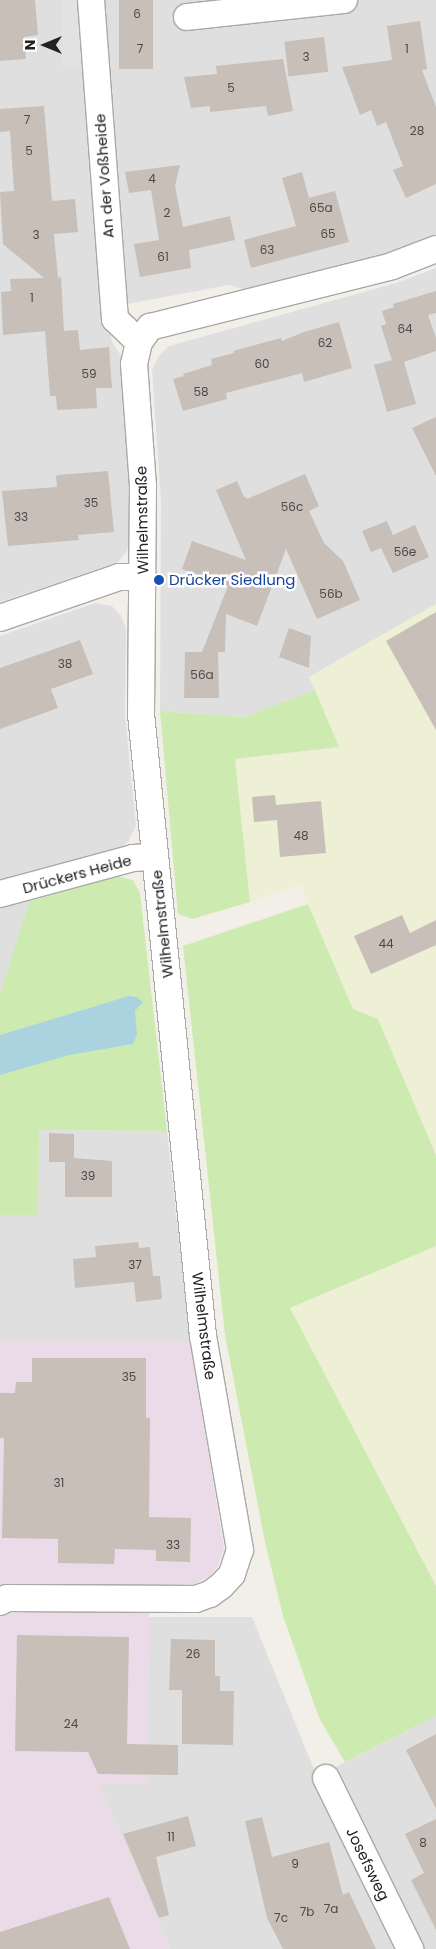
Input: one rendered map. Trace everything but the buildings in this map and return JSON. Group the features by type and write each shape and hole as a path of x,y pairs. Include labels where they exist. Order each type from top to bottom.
{"street":[{"name":"An der Voßheide","path":"91,0 115,319 139,342"},
{"path":"187,16 344,0"},
{"path":"139,342 150,327 392,266 436,249"},
{"name":"Wilhelmstraße","path":"0,1602 7,1598 196,1598 210,1594 232,1574 240,1550 204,1344 141,714 143,486 134,364 139,342"},
{"path":"0,618 119,577 143,577"},
{"name":"Drückers Heide","path":"0,894 133,858 155,857"},
{"name":"Josefsweg","path":"326,1778 410,1949"}],"shaded area":[{"path":"0,0 436,0 436,236 390,254 256,293 229,285 106,308 112,342 121,356 131,528 127,551 118,562 0,602"},
{"path":"62,0 83,0 83,66 62,66"},
{"path":"436,268 436,604 309,677 315,690 244,717 160,711 161,501 152,370 159,356 169,346 396,283"},
{"path":"95,603 112,606 121,616 126,628 125,715 136,826 128,842 121,848 40,874 0,993 0,636"},
{"path":"39,1130 167,1131 190,1342 0,1341 0,1215 38,1215"},
{"path":"0,1341 190,1342 224,1548 218,1566 210,1576 192,1585 150,1585 147,1783 98,1783 170,1949 0,1949"},
{"path":"149,1617 252,1617 318,1779 399,1949 170,1949 98,1783 147,1782"},
{"path":"436,1716 436,1949 423,1949 334,1768"}],"green space":[{"path":"436,604 436,1155 378,1019 353,1009 300,885 250,902 235,759 339,747 309,677"},
{"path":"315,690 339,747 235,759 250,902 192,919 178,914 160,711 244,717"},
{"path":"116,876 133,880 140,893 167,1131 39,1130 38,1215 0,1215 0,993 30,901"},
{"path":"308,904 353,1009 378,1019 436,1155 436,1246 290,1308 436,1586 436,1716 345,1762 319,1718 283,1616 265,1542 225,1335 183,946"},
{"path":"436,1246 436,1586 289,1308"}],"water":[{"path":"129,996 137,997 143,1002 135,1011 137,1035 133,1044 69,1055 0,1075 0,1035"}],"place":[{"name":"Drücker Siedlung","path":"159,580"}]}
